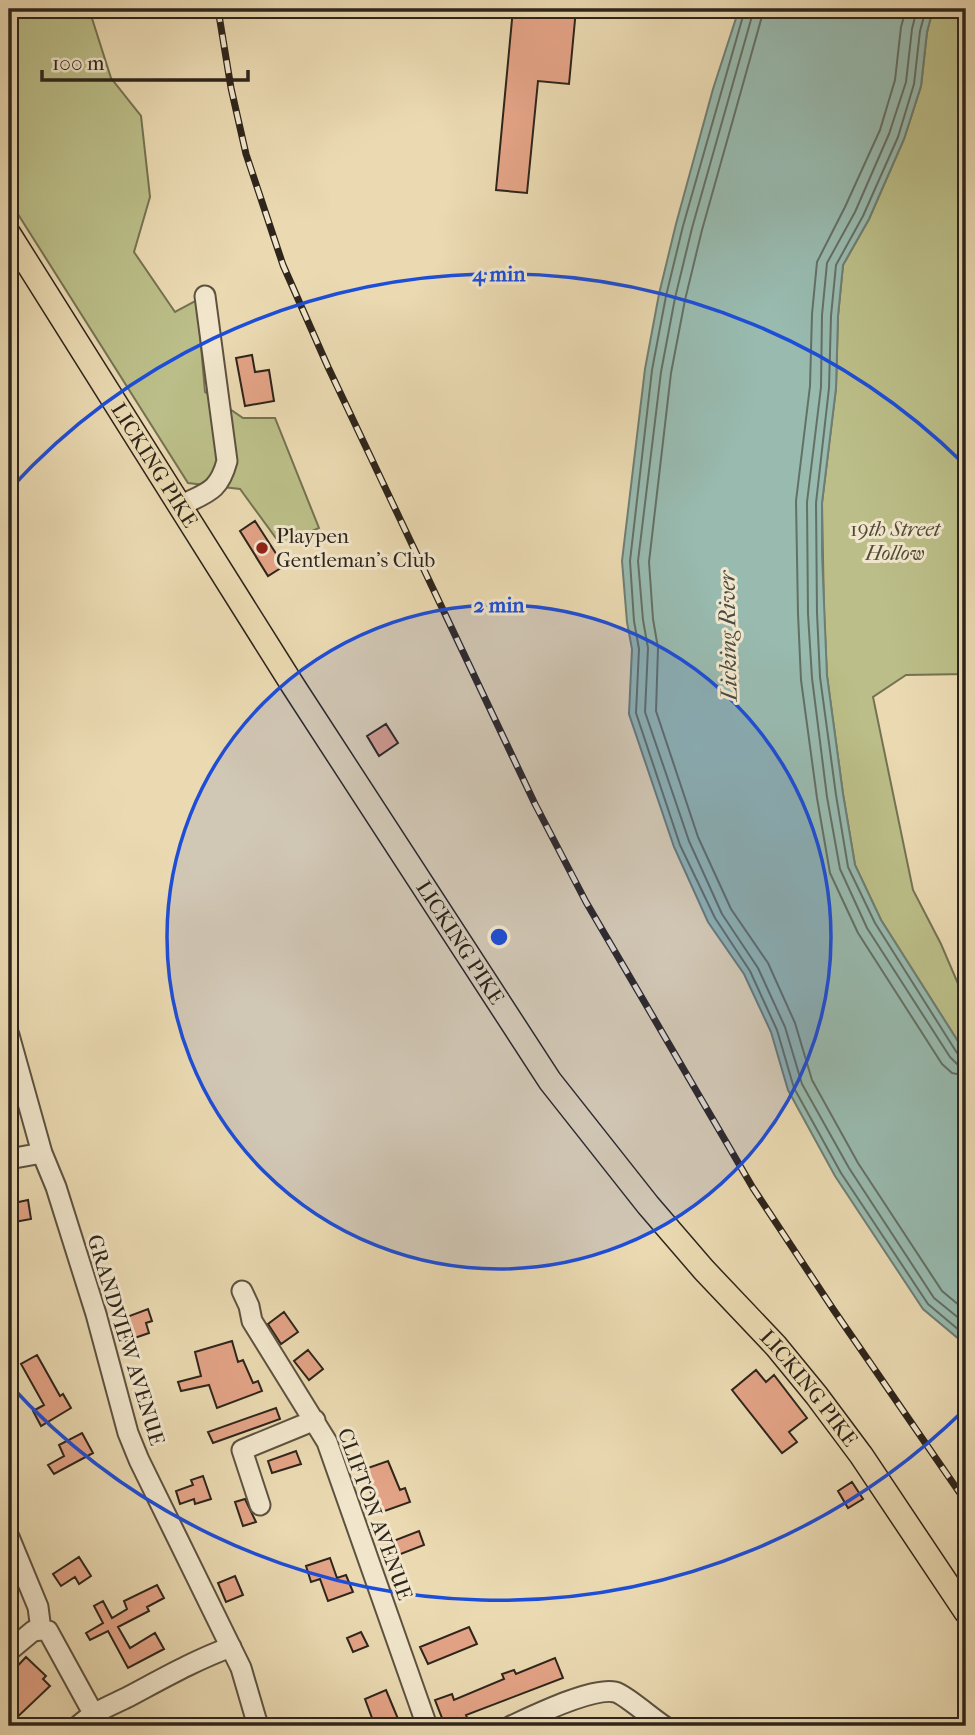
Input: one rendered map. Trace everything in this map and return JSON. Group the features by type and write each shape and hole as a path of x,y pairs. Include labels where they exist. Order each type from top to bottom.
{"main road":[{"name":"LICKING PIKE","path":"9,234 182,505 292,684 550,1081 648,1205 776,1346 817,1396 868,1466 966,1612"}],"street":[{"path":"182,505 216,488 223,477 227,461 205,296"},
{"name":"GRANDVIEW AVENUE","path":"9,1035 42,1153 56,1187 96,1314 128,1433 241,1668 258,1726"},
{"path":"9,1159 42,1153"},
{"name":"CLIFTON AVENUE","path":"242,1291 252,1321 327,1442 427,1726"},
{"path":"260,1505 242,1450 314,1420"},
{"path":"9,1537 38,1607 41,1630"},
{"path":"9,1651 33,1631 48,1631 93,1713"},
{"path":"78,1726 93,1713 231,1647"},
{"path":"511,1726 601,1691 618,1693 664,1726"}],"green space":[{"path":"9,9 89,9 111,78 141,116 150,197 134,252 175,312 197,300 205,392 243,418 275,418 319,528 281,545 240,489 188,483 9,200"},
{"name":"19th Street Hollow","path":"933,9 966,9 966,674 906,675 873,697 913,890 966,999 966,1054 881,920 855,865 827,676 824,613 822,503 836,388 843,265 869,219 904,139 921,86 927,32"}],"water":[{"name":"Licking River","path":"739,9 933,9 927,32 921,86 904,139 869,219 843,265 836,388 822,503 822,554 827,676 855,865 881,920 966,1054 966,1345 923,1309 835,1176 788,1090 771,1032 744,974 708,922 674,847 629,714 632,649 622,561 645,369 676,224 713,89"}],"building":[{"path":"513,9 576,9 569,84 538,81 527,193 496,190"},
{"path":"252,355 255,372 269,370 274,401 245,406 236,358"},
{"name":"Playpen Gentleman's Club","path":"255,521 284,566 268,576 240,531"},
{"path":"386,724 398,743 379,756 367,736"},
{"path":"28,1200 31,1219 9,1223 9,1204"},
{"path":"148,1309 152,1321 146,1323 149,1333 123,1342 118,1327 126,1324 124,1318"},
{"path":"284,1312 298,1332 281,1344 268,1324"},
{"path":"232,1341 238,1362 243,1360 253,1383 258,1381 262,1391 217,1408 209,1385 181,1391 178,1382 201,1376 195,1352"},
{"path":"308,1350 323,1369 309,1380 294,1361"},
{"path":"37,1355 60,1396 63,1394 71,1408 41,1426 33,1411 44,1405 21,1364"},
{"path":"756,1370 766,1382 774,1375 807,1418 789,1432 797,1442 782,1453 732,1390"},
{"path":"276,1408 280,1419 213,1443 208,1432"},
{"path":"82,1433 93,1453 54,1474 48,1465 64,1456 59,1445"},
{"path":"296,1451 301,1464 272,1473 268,1461"},
{"path":"388,1461 400,1490 405,1488 410,1502 379,1513 362,1470"},
{"path":"203,1476 211,1499 195,1504 194,1499 180,1504 176,1491 193,1485 191,1480"},
{"path":"852,1482 863,1499 848,1508 838,1491"},
{"path":"245,1499 256,1522 243,1526 235,1502"},
{"path":"419,1531 424,1545 393,1557 388,1543"},
{"path":"79,1557 91,1576 79,1584 75,1577 61,1586 53,1574"},
{"path":"330,1558 337,1578 346,1575 353,1592 328,1601 320,1579 311,1582 306,1566"},
{"path":"235,1576 243,1595 226,1602 218,1583"},
{"path":"157,1585 164,1598 147,1607 149,1611 118,1627 130,1648 155,1633 164,1649 128,1668 108,1631 90,1640 86,1633 103,1623 94,1606 103,1601 112,1618 127,1609 124,1601"},
{"path":"469,1627 477,1644 428,1664 420,1647"},
{"path":"361,1632 368,1646 353,1652 347,1638"},
{"path":"26,1657 46,1676 43,1679 50,1686 9,1725 9,1675"},
{"path":"555,1658 563,1678 466,1715 468,1720 458,1723 456,1718 444,1723 435,1700 452,1694 454,1700 504,1679 502,1674 514,1670 516,1674"},
{"path":"386,1690 401,1726 375,1726 365,1699"}],"railway":[{"path":"218,9 231,88 246,154 283,265 328,367 535,804 586,902 753,1188 966,1502"}],"place":[{"name":"Playpen Gentleman's Club","path":"262,548"}]}
